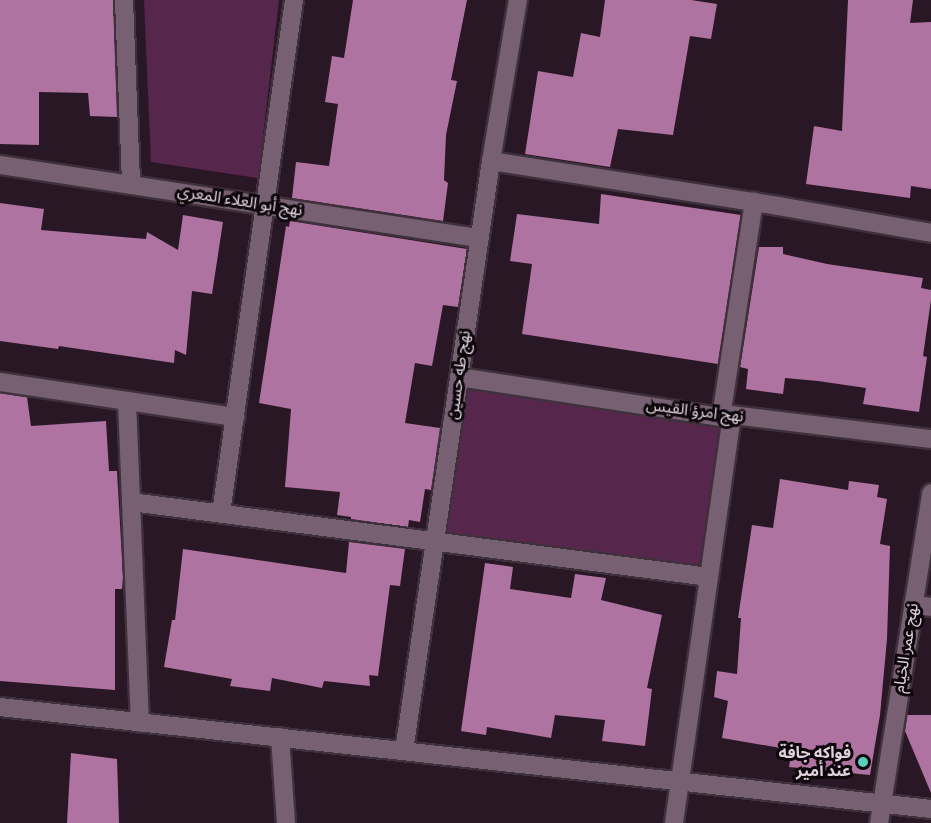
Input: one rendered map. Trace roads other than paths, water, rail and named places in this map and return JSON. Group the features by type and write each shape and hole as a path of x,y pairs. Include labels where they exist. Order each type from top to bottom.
{"street":[{"path":"124,0 131,185"},
{"path":"221,513 294,0"},
{"name":"نهج طه حسين","path":"404,751 491,161 518,0"},
{"path":"491,161 754,202 931,233"},
{"name":"نهج أبو العلاء المعري","path":"0,165 480,238"},
{"path":"674,823 709,577 726,416 754,202"},
{"name":"نهج امرؤ القيس","path":"459,377 726,416 931,439"},
{"path":"0,382 235,417"},
{"path":"127,401 140,723"},
{"name":"نهج عمر الخيام","path":"879,823 881,803 922,606 931,493"},
{"path":"131,502 709,577"},
{"path":"0,707 931,809"},
{"path":"280,737 286,823"}],"place":[{"name":"فواكه جافة عند أمير","path":"863,762"}]}
